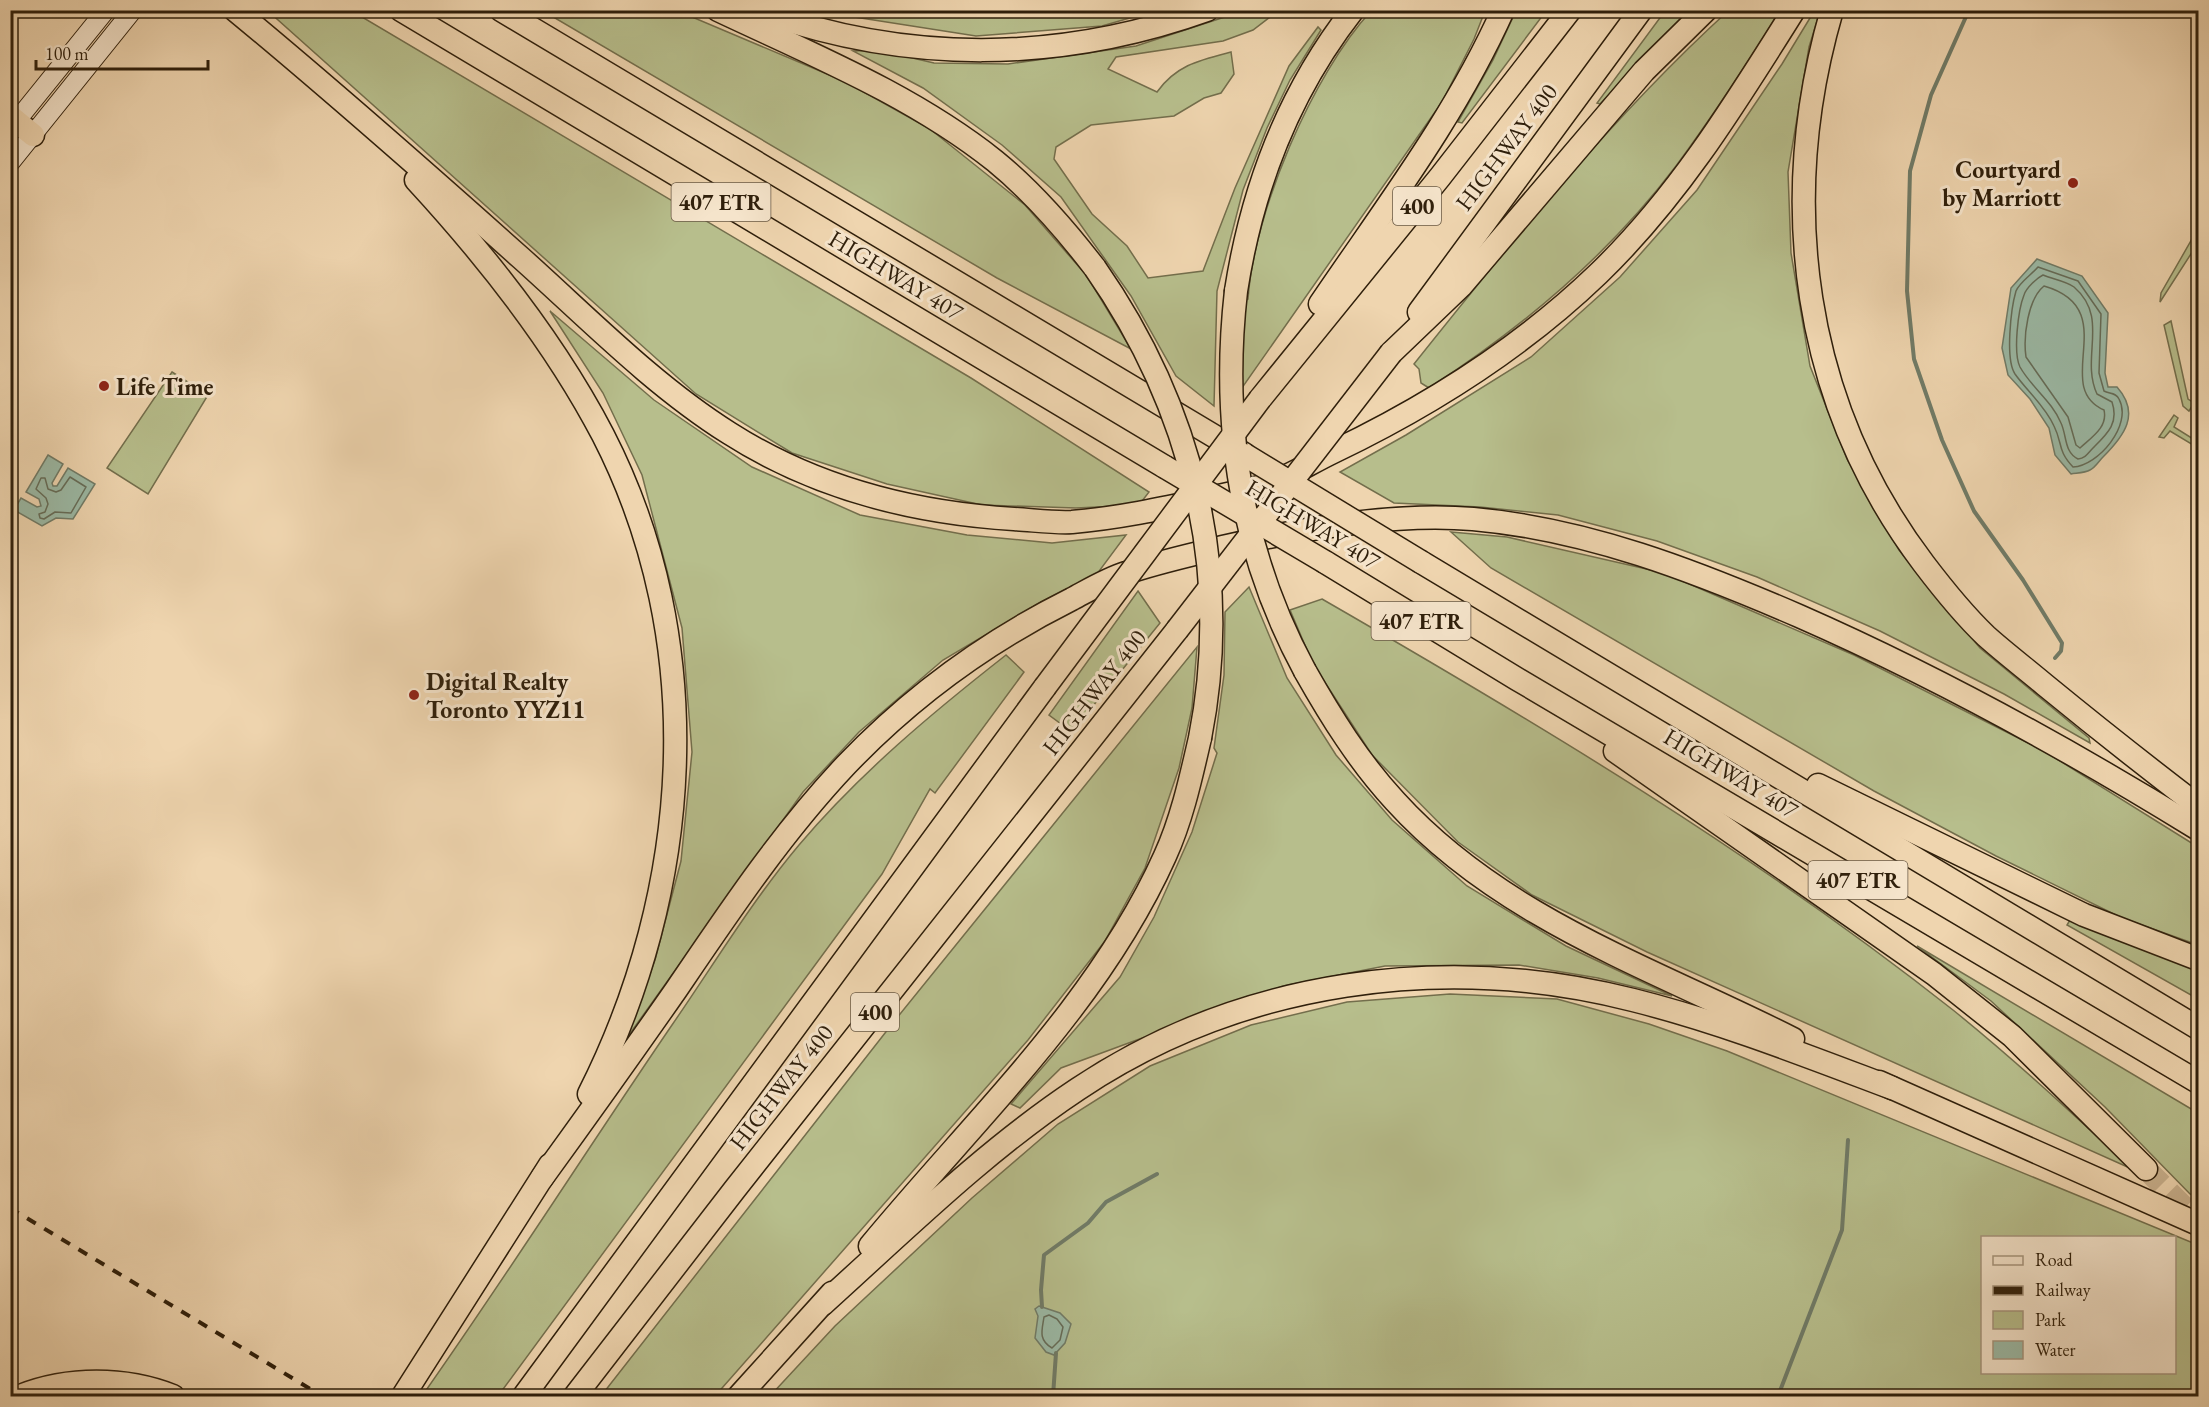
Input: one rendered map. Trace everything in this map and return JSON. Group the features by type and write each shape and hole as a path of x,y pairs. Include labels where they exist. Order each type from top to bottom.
{"highway":[{"path":"235,10 323,84 635,360 730,434 798,469 858,492 916,509 988,518 1066,522 1138,514 1265,485 1374,433 1491,361 1567,302 1597,275 1654,214 1708,145 1794,10"},
{"name":"HIGHWAY 407","path":"401,10 1325,562 1516,679 2199,1082"},
{"name":"HIGHWAY 407","path":"501,10 2199,1028"},
{"path":"718,10 879,86 953,130 996,163 1038,201 1095,268 1137,332 1168,399 1187,451 1203,516 1210,573 1212,637 1209,687 1186,796 1166,854 1144,900 1115,947 1042,1046 823,1304 739,1396"},
{"path":"757,10 807,27 880,44 916,49 1002,52 1110,38 1207,10"},
{"path":"1353,10 1316,62 1293,101 1274,145 1251,215 1236,291 1230,386 1238,482 1248,529 1264,581 1291,647 1341,732 1395,802 1437,842 1478,875 1567,931 1892,1088 2199,1224"},
{"path":"1260,399 1327,295 1434,139 1476,67 1503,10"},
{"name":"HIGHWAY 400","path":"524,1396 1045,687 1260,399 1440,177 1570,10"},
{"name":"HIGHWAY 400","path":"575,1396 735,1189 1177,630 1391,353 1453,263 1641,10"},
{"path":"1391,353 1461,286 1644,71 1706,10"},
{"path":"1832,10 1811,94 1802,186 1803,238 1809,294 1824,363 1848,429 1869,477 1901,534 1941,586 1986,636 2115,743 2199,806"},
{"path":"323,84 432,198 523,311 569,378 598,426 618,467 644,537 657,583 670,651 677,722 674,801 665,872 650,941 608,1058 542,1178"},
{"path":"407,1390 542,1178 762,867 801,816 849,762 934,686 986,648 1044,612 1122,574 1296,530 1409,519 1471,519 1625,549 1706,576 1848,638 1927,676 2030,730 2199,829"},
{"path":"1516,679 1657,781 1819,891 1934,974 2012,1036 2146,1169"},
{"path":"1697,728 2084,915 2199,959"},
{"path":"823,1304 984,1161 1078,1089 1147,1050 1215,1020 1282,997 1325,987 1366,981 1441,976 1504,978 1562,986 1631,999 1687,1015 1892,1088"},
{"path":"20,1396 42,1388 85,1381 118,1383 173,1396"}],"main road":[{"path":"10,163 18,125 106,10"},
{"path":"18,125 133,10"}],"green space":[{"path":"268,11 352,11 971,378 1149,492 1139,505 1076,508 982,505 887,484 792,453 696,394"},
{"path":"543,11 678,11 846,82 930,129 1025,205 1087,276 1131,349 997,278"},
{"path":"816,11 1154,11 1102,26 976,36"},
{"path":"1243,11 1278,11 1253,30 1223,41 1116,57 1108,69 1157,92 1172,75 1190,65 1231,52 1234,74 1221,93 1204,98 1174,116 1091,125 1056,147 1054,159 1092,214 1127,246 1148,278 1203,271 1235,188 1289,66 1318,27 1321,30 1290,80 1267,128 1243,190 1217,291 1214,406 1176,376 1131,296 1061,197 1002,145 923,88 853,51 878,50 934,63 1008,64 1136,46"},
{"path":"1371,11 1485,11 1474,39 1442,102 1237,395 1242,303 1248,299 1261,226 1274,187 1308,107 1349,38"},
{"path":"1516,11 1546,11 1462,123 1458,122 1493,60"},
{"path":"1665,11 1688,11 1600,104 1597,103"},
{"path":"1728,11 1780,11 1703,128 1650,199 1592,260 1530,315 1464,365 1429,388 1421,383 1419,369 1414,364 1488,272 1604,137 1685,52"},
{"path":"1813,13 1818,18 1809,47 1788,172 1791,253 1810,366 1847,459 1899,550 1980,648 2089,738 2090,743 2004,694 1880,631 1757,577 1657,541 1558,515 1480,507 1394,503 1340,472 1406,435 1531,357 1620,277 1697,190 1782,64"},
{"path":"2196,232 2198,243 2160,302 2161,293"},
{"path":"550,311 654,400 752,467 860,515 967,535 1052,543 1126,535 1097,574 1041,602 943,660 859,732 803,792 621,1046 655,960 681,861 692,752 682,628 642,475 603,393"},
{"path":"2171,321 2188,399 2194,403 2189,411 2183,406 2164,325"},
{"path":"172,372 208,395 148,494 107,468"},
{"path":"2174,415 2178,418 2174,427 2198,442 2198,448 2170,431 2164,438 2159,437"},
{"path":"1451,532 1507,537 1664,573 1854,655 2044,751 2198,847 2198,945 2122,918 1996,856 1874,791 1491,568"},
{"path":"1249,587 1287,678 1336,755 1392,820 1467,886 1566,946 1672,996 1598,978 1519,965 1385,966 1283,986 1061,1068 1020,1108 1011,1104 1120,977 1154,917 1192,832 1217,753 1214,748 1224,675 1225,612"},
{"path":"1138,591 1160,623 1072,732 1049,715"},
{"path":"1322,599 1565,743 1724,844 1802,898 1953,1010 2044,1088 2132,1169 1647,952 1532,895 1458,842 1372,755 1313,664 1290,610"},
{"path":"1197,647 1192,708 1179,768 1145,868 1105,941 1028,1040 715,1396 601,1396 896,1019"},
{"path":"1006,655 1024,672 935,793 930,789 882,874 498,1396 422,1396 734,933 782,866 822,819 872,769 951,699"},
{"path":"2073,915 2198,968 2198,999 2067,925"},
{"path":"1917,946 2198,1113 2198,1198 2190,1194 2105,1107 1991,1001"},
{"path":"1450,994 1557,999 1649,1024 1727,1051 2198,1245 2198,1396 770,1396 835,1326 972,1198 1058,1124 1150,1066 1251,1025 1347,1002"}],"water":[{"path":"2037,259 2082,276 2108,313 2105,373 2108,387 2117,387 2124,397 2129,415 2123,433 2094,468 2088,471 2071,474 2055,455 2049,428 2030,399 2008,375 2002,348 2011,288"},
{"path":"48,455 63,464 52,483 53,486 57,486 68,468 95,484 73,519 56,518 42,526 14,510 21,498 37,507 41,506 39,499 26,492"},
{"path":"1039,1306 1060,1313 1071,1324 1065,1343 1054,1355 1046,1352 1035,1338 1038,1316 1035,1309"}],"waterway":[{"path":"1969,10 1931,95 1910,171 1907,291 1914,359 1942,440 1974,511 2023,580 2062,643 2061,651 2055,658"},
{"path":"1778,1396 1842,1230 1848,1140"},
{"path":"1042,1307 1044,1255 1088,1223 1106,1202 1157,1174"},
{"path":"1053,1396 1056,1353"}],"tunnel":[{"path":"2146,1169 2198,1221"}],"railway":[{"path":"10,1208 322,1396"}],"place":[{"name":"Courtyard by Marriott","path":"2073,183"},
{"name":"Life Time","path":"104,386"},
{"name":"Digital Realty Toronto YYZ11","path":"414,695"}]}
